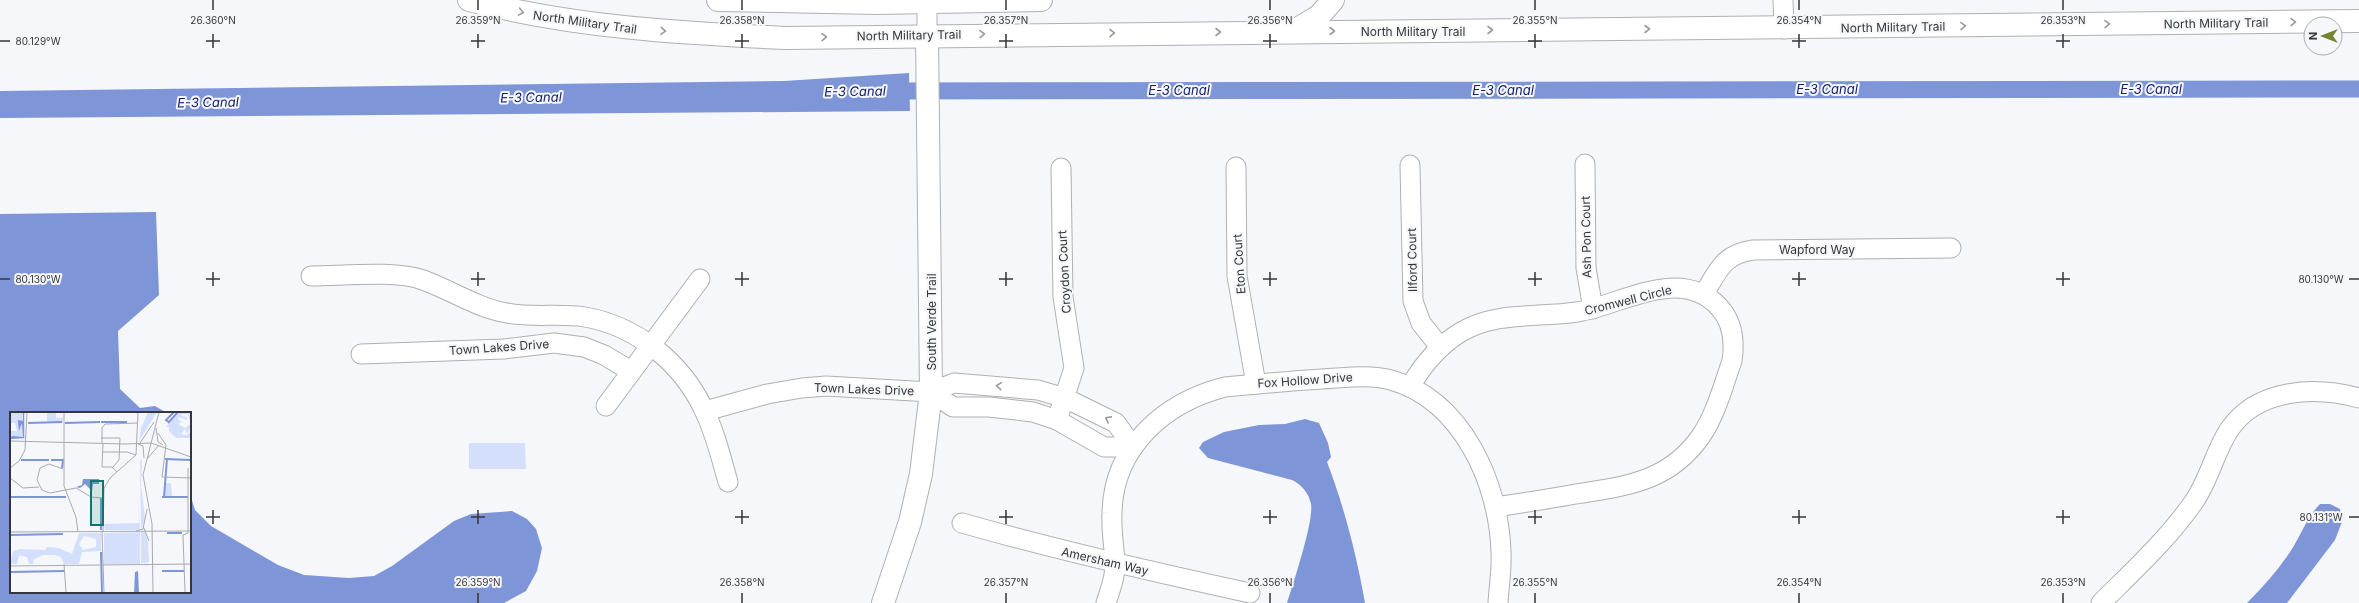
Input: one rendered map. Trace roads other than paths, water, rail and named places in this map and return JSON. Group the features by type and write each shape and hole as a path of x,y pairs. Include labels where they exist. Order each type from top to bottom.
{"main road":[{"name":"North Military Trail","path":"469,0 507,10 584,23 656,31 785,38 1293,31 1784,29 2359,21"},
{"path":"718,0 785,3 1041,0"},
{"path":"1293,31 1319,16 1333,0"},
{"name":"South Verde Trail","path":"883,603 896,569 912,515 921,474 931,392 927,35"}],"street":[{"path":"1783,0 1784,29"},
{"path":"927,1 927,35"},
{"name":"Ash Pon Court","path":"1585,164 1586,268 1593,309"},
{"name":"Ilford Court","path":"1410,165 1413,301 1421,323 1440,347"},
{"name":"Eton Court","path":"1236,166 1237,276 1256,384"},
{"name":"Croydon Court","path":"1057,420 1074,368 1063,296 1061,168"},
{"name":"Wapford Way","path":"1704,294 1721,265 1730,257 1740,252 1753,250 1951,248"},
{"path":"311,276 405,276 422,280 484,307 508,314 567,314 587,317 612,324 650,345 679,370 694,390 705,411 728,482"},
{"path":"606,406 700,279"},
{"name":"Cromwell Circle","path":"1410,386 1422,367 1440,347 1462,332 1487,321 1514,316 1575,312 1593,309 1670,288 1692,290 1704,294 1713,301 1727,318 1732,328 1734,350 1732,361 1711,417 1701,435 1685,455 1652,478 1627,486 1495,507"},
{"name":"Town Lakes Drive","path":"361,354 504,349 554,343 584,347 604,355 631,371"},
{"name":"Fox Hollow Drive","path":"1106,603 1112,585 1115,562 1112,511 1115,489 1123,468 1134,448 1147,430 1164,414 1203,392 1225,387 1365,376 1390,380 1410,386 1432,400 1459,428 1476,456 1495,507 1501,551 1498,603"},
{"path":"931,392 954,383 1038,390 1064,398 1116,423 1134,448"},
{"name":"Town Lakes Drive","path":"705,411 767,394 802,388 826,386 931,392"},
{"path":"931,392 953,406 989,407 1032,412 1057,420 1104,447 1134,448"},
{"path":"2100,603 2148,557 2177,525 2201,491 2230,430 2250,408 2273,398 2299,393 2321,392 2359,398"},
{"name":"Amersham Way","path":"962,523 1058,551 1115,562 1250,593"}],"water":[{"path":"909,73 910,111 0,118 0,91 784,81"},
{"path":"156,212 159,295 118,331 120,389 140,408 155,406 165,412 10,412 10,593 191,593 191,497 195,510 211,526 278,565 304,575 349,578 374,576 392,566 454,521 471,514 512,511 527,519 536,529 542,548 537,571 526,591 504,603 0,603 0,214"},
{"path":"1305,419 1319,423 1328,443 1331,457 1327,462 1339,496 1349,532 1365,603 1287,603 1309,524 1311,512 1310,500 1301,486 1292,480 1208,458 1199,448 1203,442 1224,432 1259,425 1285,424"},
{"path":"2320,504 2330,504 2340,509 2342,522 2335,540 2287,603 2247,603 2282,563 2292,549 2315,509"}],"waterway":[{"name":"E-3 Canal","path":"887,91 2359,89"}]}
